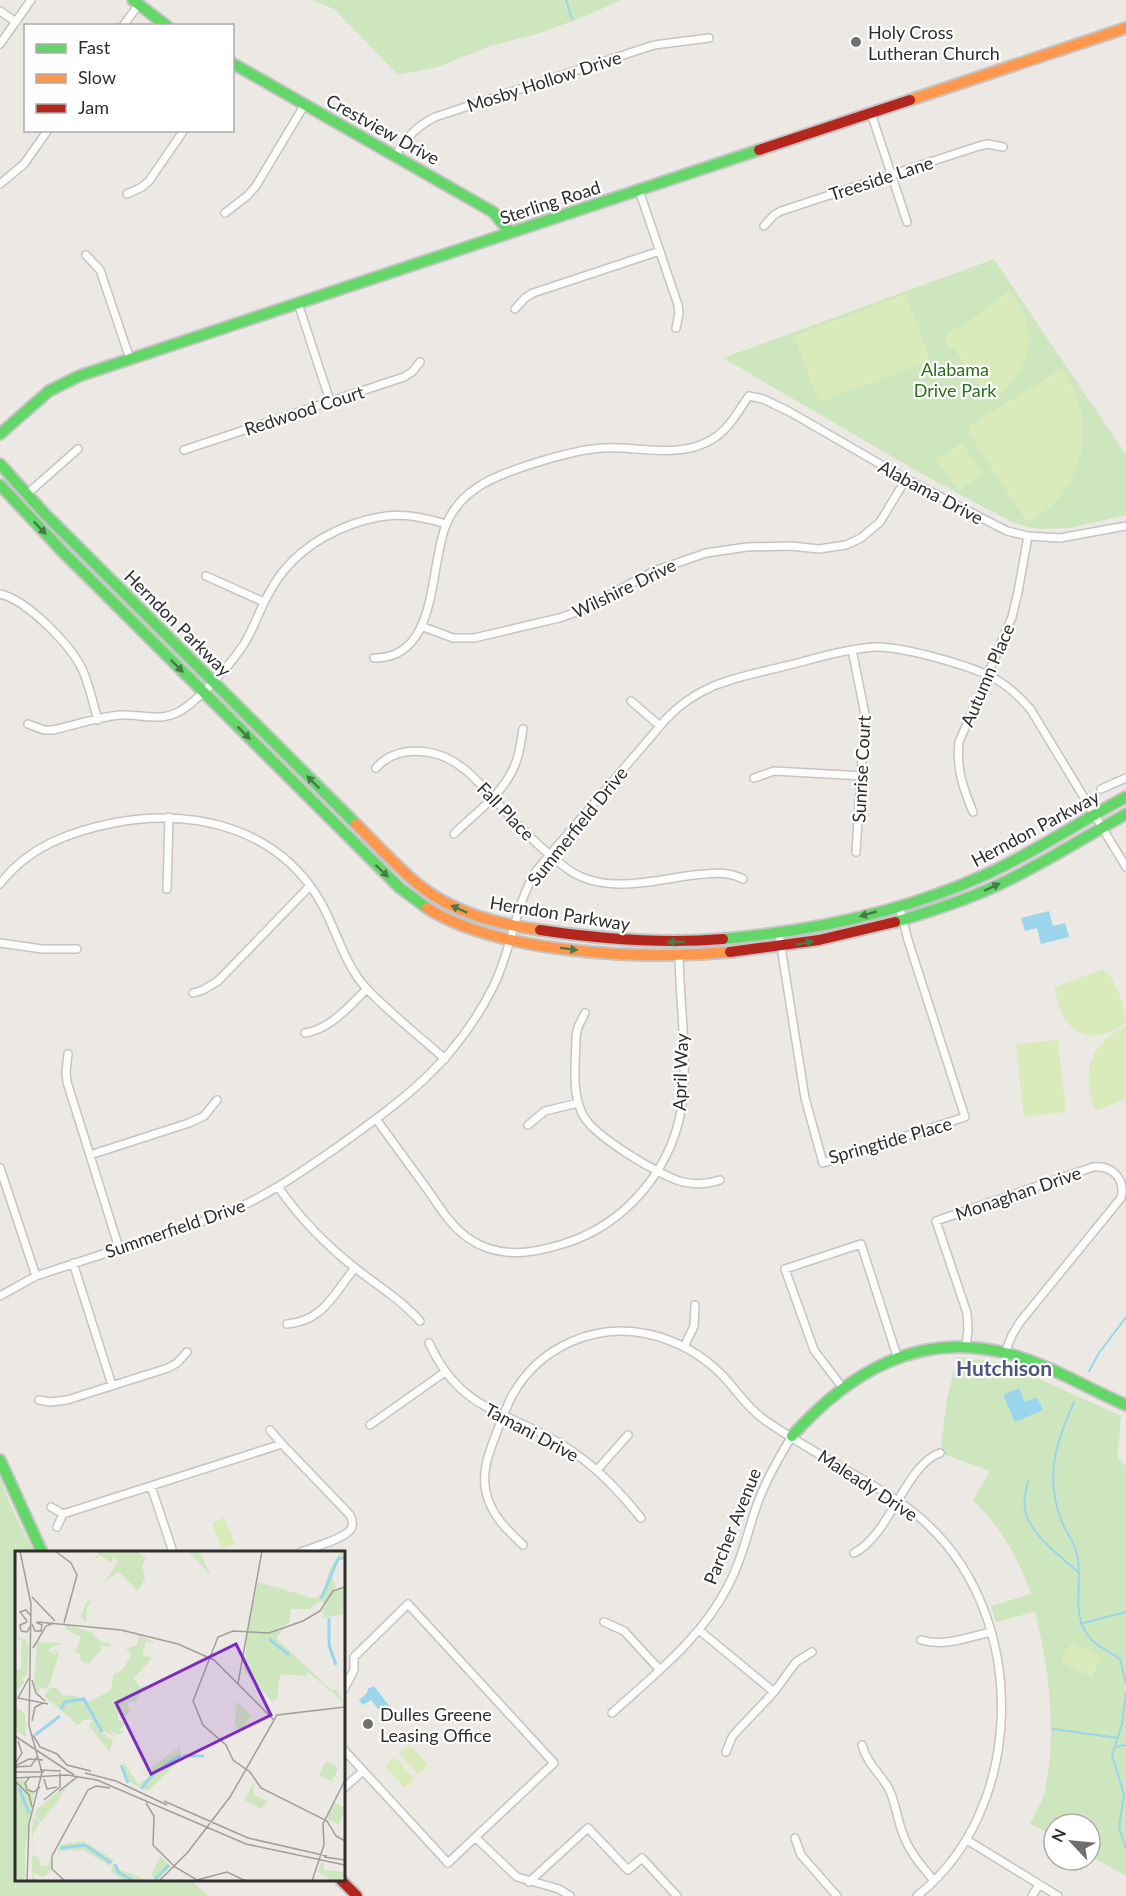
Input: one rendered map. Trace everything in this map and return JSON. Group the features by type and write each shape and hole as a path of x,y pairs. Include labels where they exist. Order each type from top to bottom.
{"main road":[{"path":"136,2 164,24"},
{"name":"Sterling Road","path":"0,434 49,391 79,376 1126,28"},
{"name":"Crestview Drive","path":"234,64 493,212 510,232"},
{"name":"Herndon Parkway","path":"0,464 212,681 417,884 438,899 465,913 571,935 638,941 691,942 779,934 839,922 955,887 1004,866 1126,797"},
{"name":"Herndon Parkway","path":"0,485 55,544 410,897 444,919 470,929 512,939 606,953 679,956 723,954 781,947 847,934 902,919 987,890 1036,866 1126,813"},
{"name":"Parcher Avenue","path":"792,1436 815,1410 872,1367 897,1356 928,1348 966,1346 1005,1353 1126,1405"},
{"path":"0,1461 42,1551"},
{"path":"342,1881 357,1896"}],"street":[{"path":"0,44 31,0"},
{"path":"124,24 136,2"},
{"path":"0,11 16,21"},
{"name":"Mosby Hollow Drive","path":"396,155 415,129 435,117 654,45 709,38"},
{"path":"225,213 256,186 305,104"},
{"path":"871,113 907,222"},
{"path":"0,184 24,164 47,132"},
{"path":"127,194 149,181 183,132"},
{"name":"Treeside Lane","path":"764,226 781,211 891,174 979,146 988,144 1004,147"},
{"path":"639,190 678,305 676,328"},
{"path":"515,309 533,293 660,251"},
{"path":"86,255 100,270 130,359"},
{"path":"298,303 330,402"},
{"name":"Redwood Court","path":"184,450 404,377 412,372 420,362"},
{"name":"Alabama Drive","path":"446,524 462,500 484,483 565,454 603,448 670,450 699,446 726,429 749,396 763,399 790,412 906,479 992,525 1028,536 1068,538 1126,526"},
{"path":"27,494 78,449"},
{"name":"Wilshire Drive","path":"421,626 453,638 474,638 580,611 654,571 706,553 732,548 765,546 819,549 846,545 861,538 880,522 906,479"},
{"path":"28,724 44,730 53,730 118,716 149,718 170,716 188,705 244,644 276,581 296,557 322,538 337,530 381,516 397,514 422,516 446,524 432,592 421,626 407,647 400,652 392,656 375,658"},
{"name":"Autumn Place","path":"973,812 959,774 957,754 963,729 1012,617 1028,536"},
{"path":"206,576 264,602"},
{"path":"0,594 11,597 26,606 75,656 88,684 98,720"},
{"name":"Summerfield Drive","path":"0,1296 36,1276 222,1215 279,1188 422,1083 446,1059 471,1026 485,1002 495,984 512,939 523,895 550,854 660,726 687,699 713,684 852,650 877,647 892,648 987,675 1010,689 1031,710 1101,828 1124,858 1126,867"},
{"name":"Sunrise Court","path":"852,650 865,714 856,852"},
{"path":"632,701 660,726"},
{"path":"454,834 502,788 515,764 523,729"},
{"name":"Fall Place","path":"376,768 388,757 411,751 430,752 459,765 470,773 550,854 582,877 606,884 719,873 736,875 743,879"},
{"path":"754,778 774,771 862,776"},
{"path":"1101,789 1126,778"},
{"path":"0,884 28,856 59,838 102,825 169,817 199,820 231,829 274,852 291,865 310,886 327,915 347,959 367,989 446,1059"},
{"path":"167,889 169,817"},
{"path":"193,993 218,981 310,886"},
{"name":"Springtide Place","path":"779,934 805,1098 823,1163 965,1117 899,905"},
{"path":"0,943 42,949 77,949"},
{"name":"April Way","path":"376,1119 454,1226 474,1242 505,1253 525,1254 568,1243 597,1229 635,1200 658,1171 674,1139 683,1096 679,956"},
{"path":"305,1033 314,1032 330,1023 367,989"},
{"path":"585,1013 576,1036 578,1103 585,1120 592,1129 670,1177 694,1184 720,1180"},
{"path":"68,1054 67,1082 120,1248"},
{"path":"90,1155 189,1123 204,1116 217,1100"},
{"path":"528,1125 545,1112 578,1103"},
{"name":"Monaghan Drive","path":"966,1346 969,1330 967,1313 936,1221 1093,1167 1109,1168 1120,1178 1123,1191 1121,1198 1020,1322 1011,1335 1005,1353"},
{"path":"0,1168 36,1276"},
{"path":"279,1188 307,1224 355,1268 404,1304 420,1321"},
{"path":"843,1387 814,1350 785,1269 861,1244 897,1356"},
{"path":"73,1263 112,1385"},
{"path":"287,1324 304,1322 317,1315 355,1268"},
{"path":"684,1347 694,1326 695,1305"},
{"name":"Maleady Drive","path":"523,1545 495,1515 486,1487 486,1461 514,1392 547,1355 576,1339 603,1332 623,1331 651,1334 684,1347 713,1367 762,1418 898,1501 929,1525 957,1558 976,1591 991,1632 1000,1687 1000,1743 993,1782 967,1840 948,1867 917,1896"},
{"name":"Tamani Drive","path":"429,1343 445,1372 466,1395 485,1408 549,1437 597,1470 641,1518"},
{"path":"39,1400 61,1401 170,1367 187,1352"},
{"path":"370,1425 445,1372"},
{"path":"270,1430 350,1515 353,1522 351,1530 345,1535 304,1551"},
{"path":"597,1470 628,1435"},
{"name":"Parcher Avenue","path":"612,1713 699,1630 717,1606 734,1576 763,1488 792,1436"},
{"path":"57,1527 63,1514 282,1443"},
{"path":"854,1552 862,1549 874,1537 922,1465 940,1453"},
{"path":"151,1486 173,1551"},
{"path":"51,1507 63,1514"},
{"path":"345,1687 354,1670 354,1657 408,1604 554,1764 448,1863 345,1753"},
{"path":"604,1622 624,1631 659,1669"},
{"path":"699,1630 774,1692"},
{"path":"921,1640 948,1642 991,1632"},
{"path":"726,1752 732,1737 774,1692 796,1662 812,1652"},
{"path":"862,1745 869,1763 888,1788 895,1803 907,1844 934,1881"},
{"path":"345,1787 363,1770"},
{"path":"529,1882 588,1828 628,1870 642,1858 677,1896"},
{"path":"476,1838 507,1870 517,1877 559,1889 570,1896"},
{"path":"795,1838 801,1855 837,1896"},
{"path":"967,1840 1058,1896"},
{"path":"1032,1896 1039,1884"}],"green space":[{"path":"312,0 622,0 537,34 490,46 438,67 398,75 334,9"},
{"name":"Alabama Drive Park","path":"994,259 1126,455 1126,515 1070,528 1037,529 1014,523 922,474 723,358"},
{"path":"1009,291 1020,306 1026,321 1029,336 1028,350 1015,378 991,401 955,350 947,345 946,339 951,330 960,328"},
{"path":"906,294 930,361 819,402 794,336"},
{"path":"1062,369 1081,411 1083,444 1073,476 1065,490 1042,514 1027,522 968,432 970,425"},
{"path":"962,443 983,474 958,491 937,460"},
{"path":"1103,969 1112,979 1119,994 1126,1023 1100,1035 1088,1035 1069,1024 1058,1002 1055,987"},
{"path":"1126,1026 1126,1099 1095,1111 1089,1084 1091,1061 1096,1051 1113,1033"},
{"path":"1058,1040 1066,1112 1024,1117 1016,1044"},
{"path":"958,1357 1000,1363 1017,1369 1121,1416 1117,1457 1126,1466 1126,1876 1102,1863 1102,1812 1042,1812 1042,1830 1030,1824 1044,1794 1050,1749 1050,1703 1044,1657 1035,1612 996,1622 991,1606 1031,1594 1008,1544 973,1500 990,1471 940,1453 947,1398"},
{"path":"0,1478 34,1551 15,1551 15,1881 192,1881 208,1896 0,1896"},
{"path":"224,1518 235,1544 222,1549 212,1523"},
{"path":"1071,1643 1101,1657 1092,1677 1061,1662"},
{"path":"409,1744 428,1765 418,1774 399,1754"},
{"path":"395,1757 414,1779 404,1788 385,1766"}],"water":[{"path":"1049,911 1053,926 1065,923 1069,937 1041,944 1037,928 1025,931 1021,918"},
{"path":"1019,1388 1025,1402 1037,1397 1043,1410 1015,1422 1003,1395"},
{"path":"374,1686 391,1708 383,1715 371,1700 363,1705 359,1700 368,1689"}],"waterway":[{"path":"566,0 572,19"},
{"path":"1089,1371 1099,1353 1126,1317"},
{"path":"1074,1402 1058,1444 1053,1486 1062,1522 1077,1554 1081,1622 1085,1632 1093,1641 1120,1659 1126,1683"},
{"path":"1028,1481 1024,1506 1028,1519 1039,1536 1079,1573"},
{"path":"1080,1624 1126,1612"},
{"path":"1126,1693 1122,1724 1112,1755 1124,1794 1119,1828 1126,1848"},
{"path":"1053,1729 1118,1738"},
{"path":"1115,1747 1126,1745"}],"traffic: fast":[{"path":"133,0 164,24"},
{"path":"234,64 493,212 510,232"},
{"path":"0,434 49,391 79,376 759,150"},
{"path":"0,464 45,514 356,824"},
{"path":"0,485 61,550 400,888 427,908"},
{"path":"723,939 824,925 858,918 923,899 1005,865 1126,797"},
{"path":"895,922 946,906 996,886 1126,814"},
{"path":"792,1436 838,1392 863,1375 917,1352 946,1348 977,1348 1009,1354 1054,1370 1126,1405"},
{"path":"0,1460 42,1551"}],"traffic: slow":[{"path":"910,100 1126,28"},
{"path":"356,824 403,871 433,895 477,916 540,930"},
{"path":"427,908 457,923 493,935 532,944 616,954 730,952"}],"traffic: jam":[{"path":"759,150 910,100"},
{"path":"730,952 819,940 895,922"},
{"path":"540,930 631,940 723,939"},
{"path":"342,1881 357,1896"}],"place":[{"name":"Holy Cross Lutheran Church","path":"856,42"},
{"name":"Dulles Greene Leasing Office","path":"368,1724"}],"district":[{"name":"Hutchison","path":"1004,1367"}]}
